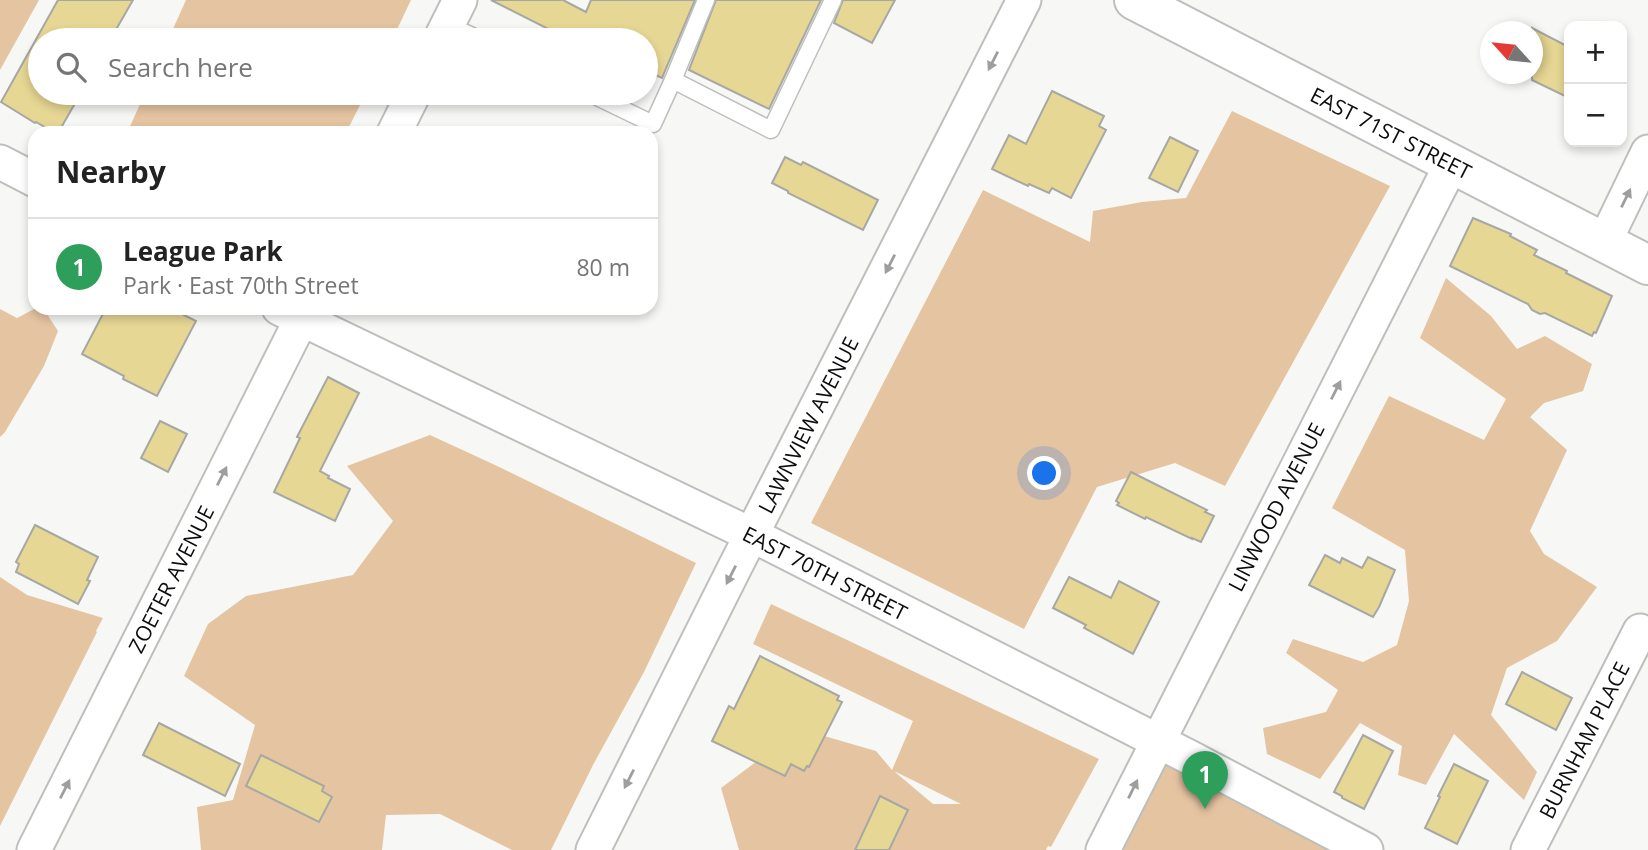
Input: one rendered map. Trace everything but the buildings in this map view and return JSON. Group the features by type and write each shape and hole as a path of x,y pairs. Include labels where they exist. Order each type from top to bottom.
{"street":[{"name":"LAWNVIEW AVENUE","path":"593,850 1024,0"},
{"name":"EAST 71ST STREET","path":"1146,3 1451,165 1648,265"},
{"path":"398,126 408,105"},
{"path":"1604,243 1648,152"},
{"path":"0,162 28,176"},
{"name":"LINWOOD AVENUE","path":"1103,850 1451,165"},
{"name":"ZOETER AVENUE","path":"34,850 295,315"},
{"name":"EAST 70TH STREET","path":"302,315 752,535 1366,850"},
{"name":"BURNHAM PLACE","path":"1528,850 1640,631"}],"lane":[{"path":"614,105 653,124 706,0"},
{"path":"673,80 771,130 833,0"}],"shaded area":[{"path":"0,0 39,0 0,70"},
{"path":"186,0 411,0 398,28 173,28"},
{"path":"140,105 360,105 350,126 130,126"},
{"path":"1232,111 1390,186 1225,486 1175,463 1097,487 1024,629 811,523 983,190 1090,242 1093,211 1142,202 1186,198"},
{"path":"1446,278 1491,316 1517,349 1545,336 1592,364 1583,391 1544,403 1530,417 1567,450 1530,531 1544,554 1597,587 1557,641 1507,668 1491,715 1537,772 1524,800 1454,734 1426,785 1398,775 1402,746 1360,723 1320,779 1267,754 1263,728 1326,712 1338,690 1286,653 1293,639 1363,662 1397,645 1409,601 1405,550 1332,508 1389,396 1484,440 1506,399 1420,338"},
{"path":"0,309 17,318 28,312 28,315 48,315 58,331 44,366 0,437"},
{"path":"430,435 696,563 644,672 593,765 551,850 512,850 440,814 386,815 382,850 201,850 197,807 233,800 255,725 184,676 208,624 246,596 353,575 393,521 347,466"},
{"path":"0,577 27,595 103,618 0,826"},
{"path":"771,604 1099,759 1051,847 1048,846 1046,850 739,850 721,788 800,729 876,751 892,770 913,721 753,644","holes":["895,772 961,804 933,804"]},
{"path":"1157,742 1366,850 1102,850"}],"place":[{"name":"League Park","path":"1205,809"}]}
